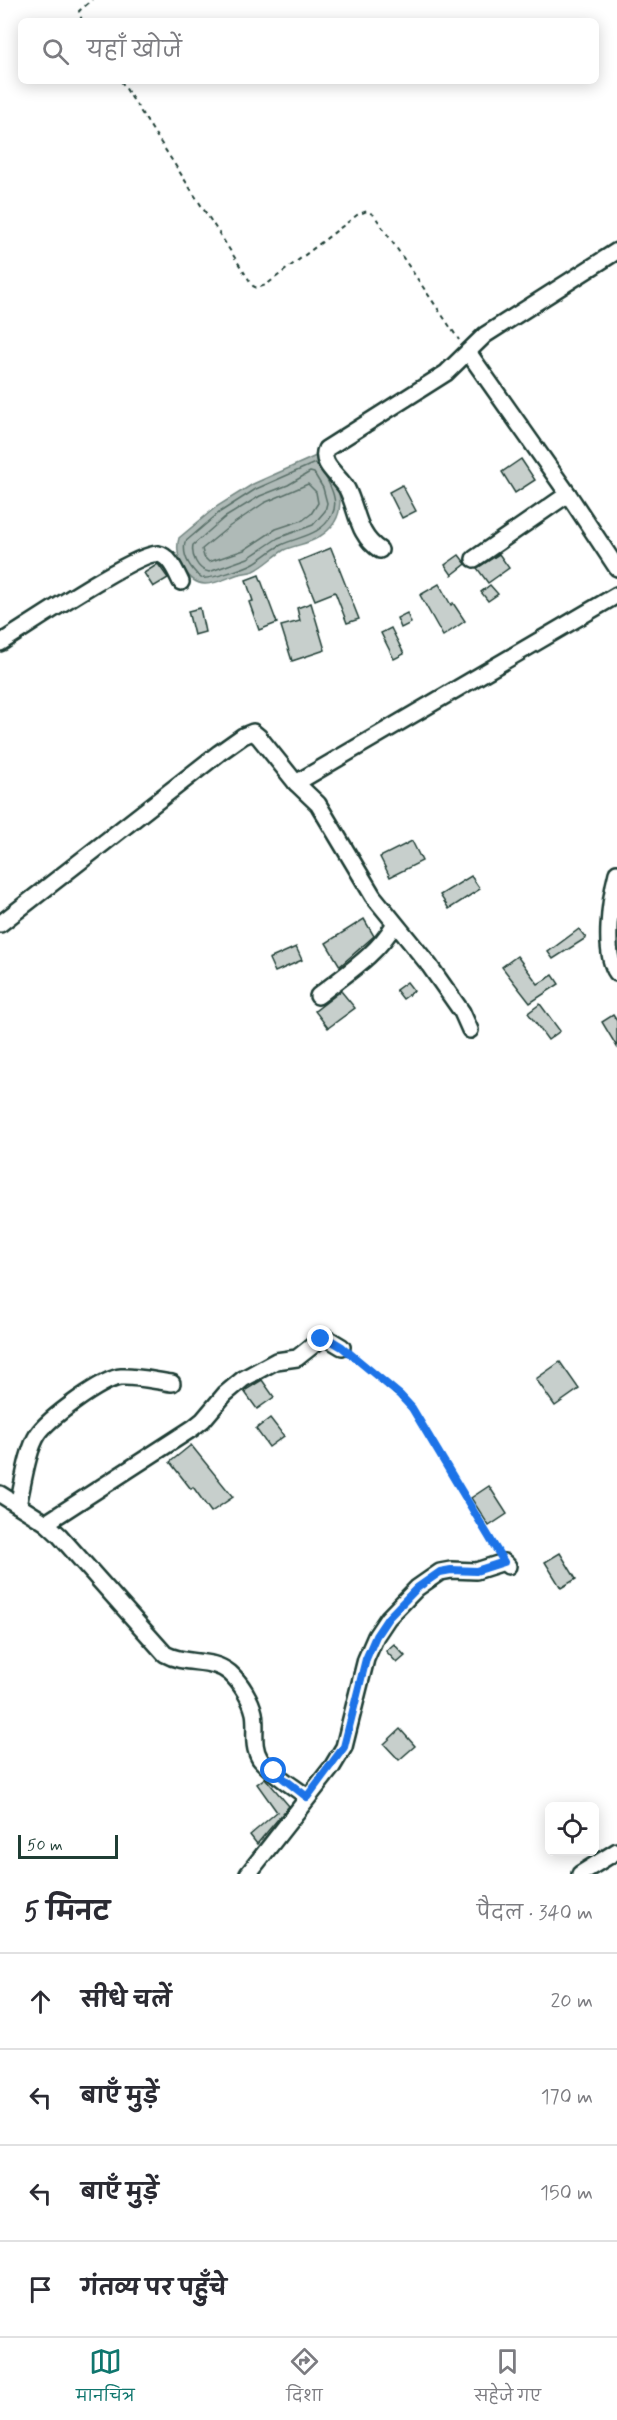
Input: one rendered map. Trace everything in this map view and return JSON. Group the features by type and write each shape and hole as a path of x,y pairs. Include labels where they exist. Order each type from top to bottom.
{"street":[{"path":"380,550 366,539 347,490 326,462 324,453 337,440 446,373 485,335 617,251"},
{"path":"468,352 617,568"},
{"path":"474,559 568,494"},
{"path":"0,643 126,565 151,554 163,555 168,559 181,582"},
{"path":"296,783 617,596"},
{"path":"0,924 247,733 256,734 296,783 318,804 373,896 450,993 470,1030"},
{"path":"617,873 609,914 611,962 617,973"},
{"path":"318,996 373,953 387,938 394,925"},
{"path":"46,1522 193,1428 225,1394 243,1379 276,1361 297,1358 321,1339 327,1338 342,1347"},
{"path":"18,1505 33,1446 38,1435 51,1421 92,1390 111,1380 121,1377 172,1383"},
{"path":"0,1494 46,1522 165,1654 175,1660 217,1665 231,1674 241,1687 254,1714 255,1748 260,1759 307,1797"},
{"path":"248,1874 344,1747 366,1659 376,1636 388,1618 417,1588 440,1572 476,1571 506,1564"},
{"path":"580,1874 617,1851"}],"path":[{"path":"81,18 79,11 92,0"},
{"path":"124,84 253,286 257,288 266,285 357,215 367,211 374,215 468,352"},
{"path":"342,1347 400,1395 412,1408 506,1564"}],"water":[{"path":"316,456 332,475 340,497 336,519 329,529 315,539 284,550 254,571 207,584 201,584 189,576 179,558 179,538 216,507 253,484"}],"building":[{"path":"521,459 535,480 515,493 502,472"},
{"path":"402,485 416,511 402,518 389,492"},
{"path":"331,548 359,619 347,623 335,592 315,600 299,561"},
{"path":"499,554 509,568 488,583 477,568"},
{"path":"459,555 466,564 452,575 445,565"},
{"path":"158,564 168,578 153,587 144,573"},
{"path":"259,575 277,623 259,630 249,602 253,601 246,580"},
{"path":"439,584 451,605 453,603 465,621 443,636 420,595"},
{"path":"490,585 498,594 488,601 481,592"},
{"path":"311,603 325,650 292,661 281,626 300,621 297,608"},
{"path":"200,608 205,632 194,635 188,611"},
{"path":"407,613 411,623 401,628 397,618"},
{"path":"391,628 404,654 394,659 381,633"},
{"path":"412,841 422,861 390,877 380,857"},
{"path":"471,876 480,889 449,909 440,895"},
{"path":"364,919 374,936 340,966 326,943"},
{"path":"579,929 586,938 553,959 548,952"},
{"path":"296,947 302,960 275,972 269,959"},
{"path":"517,956 538,984 553,975 559,984 530,1003 502,967"},
{"path":"407,982 414,991 403,999 396,990"},
{"path":"341,991 355,1008 328,1028 315,1011"},
{"path":"540,1004 560,1031 548,1040 528,1013"},
{"path":"613,1015 617,1021 617,1047 602,1022"},
{"path":"560,1362 579,1389 555,1406 536,1379"},
{"path":"262,1380 274,1397 257,1409 244,1391"},
{"path":"270,1418 284,1436 269,1447 256,1429"},
{"path":"191,1445 233,1497 211,1512 193,1487 191,1489 170,1462"},
{"path":"489,1486 507,1514 489,1526 471,1498"},
{"path":"560,1553 576,1579 561,1588 545,1562"},
{"path":"394,1644 405,1656 397,1663 386,1651"},
{"path":"400,1729 415,1746 399,1760 384,1744"},
{"path":"265,1778 289,1806 257,1844 250,1835 277,1812 257,1784"}],"route":[{"path":"274,1771 307,1797 332,1767 344,1747 366,1659 376,1636 388,1618 417,1588 440,1572 476,1571 504,1562 412,1408 342,1347 327,1338 321,1339"}]}
